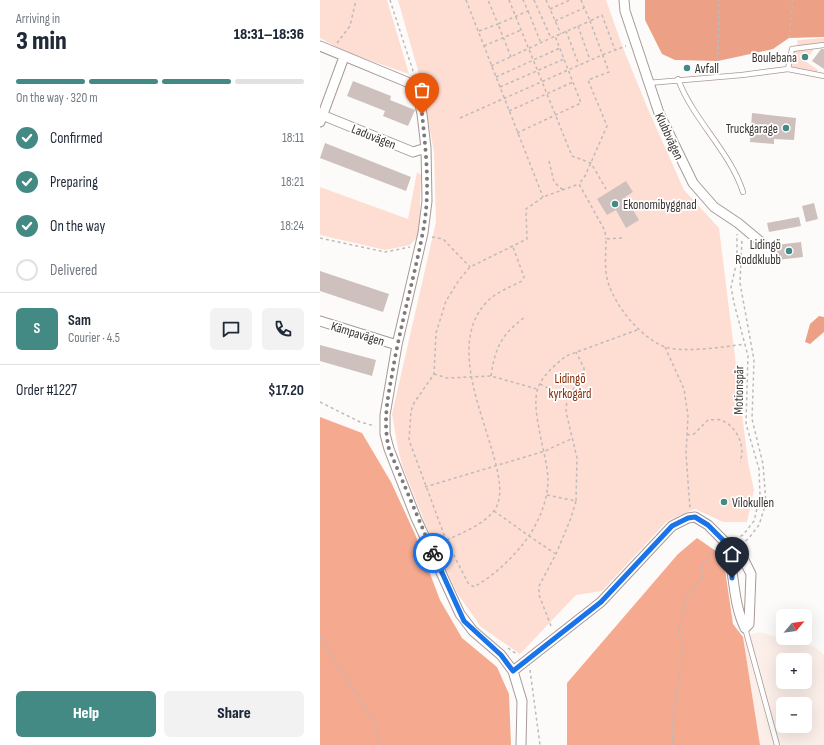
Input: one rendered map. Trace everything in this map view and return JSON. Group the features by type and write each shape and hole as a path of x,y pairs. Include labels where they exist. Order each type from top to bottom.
{"street":[{"name":"Klubbvägen","path":"624,0 625,11 659,113 693,183 714,207 740,224 762,243"},
{"path":"320,46 413,86 418,95 426,148 427,201 423,233 397,345 385,416 385,434 389,449 416,518 460,614 473,631 501,655 513,671 522,701 521,745"},
{"path":"321,119 344,57"},
{"name":"Laduvägen","path":"321,119 413,152 426,148"},
{"name":"Kämpavägen","path":"320,321 397,345"},
{"path":"513,671 526,657 601,602 672,526 688,518 695,517 708,525 729,545 745,562 751,574 749,624 745,628 739,615 732,578 732,560 729,545"}],"lane":[{"path":"788,69 792,49 824,45"},
{"path":"648,83 678,79 742,75 788,69 824,76"},
{"path":"678,79 682,88 725,157 743,192"},
{"path":"745,628 777,745"}],"path":[{"path":"329,50 341,39 350,26 356,0"},
{"path":"390,0 414,77"},
{"path":"466,0 543,197"},
{"path":"488,0 511,57"},
{"path":"509,0 572,156 591,163 606,189"},
{"path":"523,0 541,43"},
{"path":"534,0 551,38"},
{"path":"546,0 561,34"},
{"path":"550,9 570,0"},
{"path":"581,0 609,72 588,80 607,126 585,176 579,184 543,197 526,209 527,239 470,267 459,280 446,301 436,333 434,374 414,403 411,411 409,440 425,487 446,540 468,583 474,587 503,566 529,536 537,523 547,495 548,480 545,451 537,421 537,389 540,384 557,363 576,352 638,330"},
{"path":"718,61 719,0"},
{"path":"789,38 793,0"},
{"path":"555,21 584,8"},
{"path":"478,31 528,11"},
{"path":"491,66 602,15 615,50"},
{"path":"578,26 590,60"},
{"path":"484,46 521,30"},
{"path":"566,31 580,65"},
{"path":"517,133 581,103 555,36"},
{"path":"460,118 504,100 602,54 636,43"},
{"path":"495,77 560,48"},
{"path":"500,88 564,58"},
{"path":"509,111 573,82"},
{"path":"549,161 554,182 563,190"},
{"path":"579,184 605,231 608,281 620,306 638,330 665,347 711,348 745,344"},
{"path":"674,745 672,728 683,648 679,631 687,596 703,577 703,565 711,553 729,545 739,546 749,538 759,525 766,503 763,464 752,419 754,360 740,283 740,224"},
{"name":"Motionspår","path":"729,545 743,535 754,521 760,496 759,470 746,424 749,370 745,344 731,287 737,261 740,224"},
{"path":"423,233 443,239 470,267"},
{"path":"320,238 385,252 420,245"},
{"path":"606,238 622,238"},
{"path":"446,540 471,529 494,512 499,498 501,483 497,466 474,392 470,336 474,321 484,306 496,294 522,282 524,277 513,247"},
{"path":"491,376 493,360 499,344 508,331 525,317"},
{"path":"665,347 684,389 688,416 686,454 690,508 695,517"},
{"path":"551,626 539,595 539,586 556,554 571,518 576,501 577,458 566,412 567,397 584,377 584,368 576,352"},
{"path":"434,374 447,378 491,376 537,389"},
{"path":"540,384 567,397"},
{"path":"320,402 360,422 382,428"},
{"path":"687,435 694,434 708,420 720,420 730,425 738,435 743,455 740,462"},
{"path":"425,487 545,451 572,438"},
{"path":"547,495 576,501"},
{"path":"494,512 556,554"},
{"path":"320,638 376,724 379,745"},
{"path":"505,646 519,655 526,657 540,745"}],"shaded area":[{"path":"645,0 824,0 824,37 789,38 773,49 718,61 675,60 662,54 645,20"},
{"path":"819,316 824,317 824,332 810,344 805,342 810,324"},
{"path":"320,417 362,433 391,482 415,534 440,600 462,638 497,667 509,694 511,745 320,745"},
{"path":"697,538 723,556 733,624 743,637 760,745 567,745 567,683 678,554"},
{"path":"759,632 776,637 776,645 808,645 815,647 824,655 824,745 760,745 743,637"}],"green space":[{"path":"320,0 387,0 409,74 346,52 320,38"},
{"name":"Lidingö kyrkogård","path":"398,0 606,0 623,48 648,109 684,190 719,228 748,462 754,490 747,522 723,522 695,509 667,521 602,591 576,595 520,654 481,627 457,593 425,523 402,465 398,449 392,414 436,222 434,152 421,81"},
{"path":"824,38 824,43 798,46 797,41 799,40"},
{"path":"815,48 805,61 818,70 817,72 792,67 793,50"},
{"path":"417,172 421,175 419,235 410,245 385,250 320,235 320,187 408,219"}],"building":[{"path":"821,49 824,49 824,69 812,61"},
{"path":"353,81 391,96 390,100 415,110 408,126 383,116 385,111 347,96"},
{"path":"752,113 796,118 794,140 774,139 774,144 750,142"},
{"path":"325,143 411,177 406,191 320,158"},
{"name":"Ekonomibyggnad","path":"626,181 633,192 625,197 639,220 626,228 616,210 607,215 597,199"},
{"path":"814,203 818,219 806,222 802,206"},
{"path":"799,217 801,226 769,232 767,223"},
{"name":"Lidingö Roddklubb","path":"801,242 803,257 777,260 776,245"},
{"path":"320,271 389,294 383,312 320,291"},
{"path":"320,345 376,360 372,376 320,361"}],"way so far":[{"path":"422,114 426,148 427,201 420,245 397,345 385,416 385,434 389,449 416,518 433,553"}],"place":[{"name":"Boulebana","path":"805,57"},
{"name":"Avfall","path":"687,68"},
{"name":"Truckgarage","path":"786,128"},
{"name":"Ekonomibyggnad","path":"615,204"},
{"name":"Lidingö Roddklubb","path":"789,251"},
{"name":"Vilokullen","path":"724,502"}],"route":[{"path":"433,553 464,621 508,662 513,671 601,602 672,526 688,518 695,517 708,525 726,543 732,560 732,578"}]}
